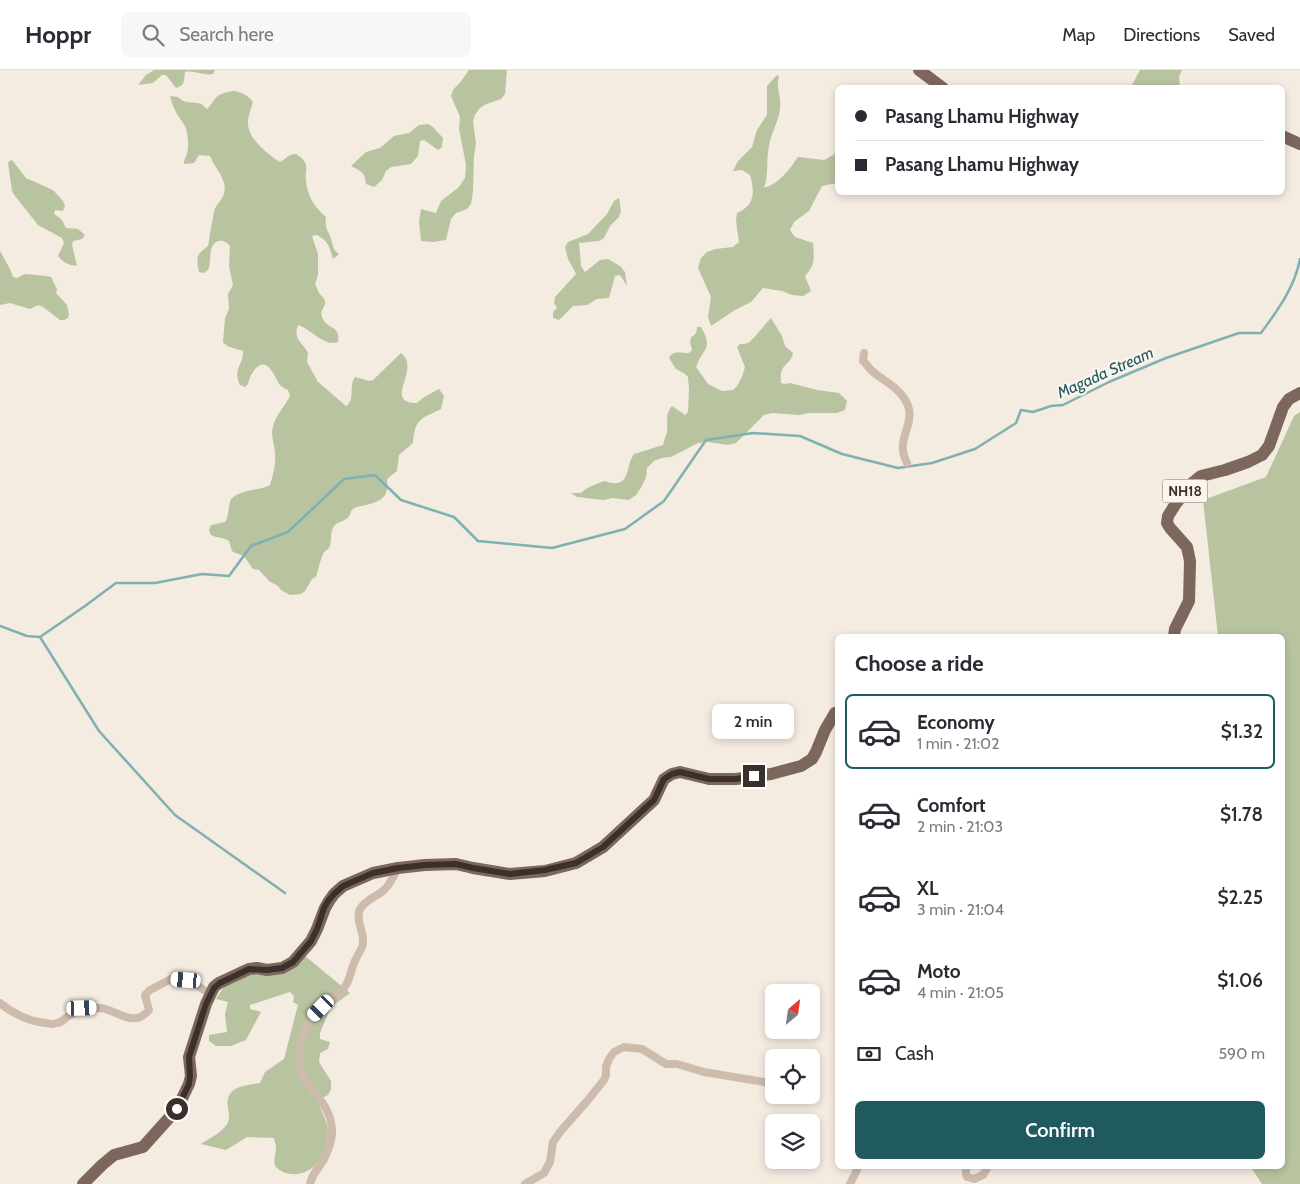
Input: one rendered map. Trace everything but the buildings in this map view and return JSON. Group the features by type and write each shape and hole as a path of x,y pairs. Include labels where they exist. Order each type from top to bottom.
{"main road":[{"path":"918,70 939,85"},
{"path":"1285,137 1300,144"},
{"name":"NH18","path":"1174,634 1174,629 1189,601 1190,561 1187,547 1167,523 1168,516 1190,485 1201,476 1248,462 1262,455 1269,446 1283,407 1289,399 1300,393"},
{"path":"83,1184 114,1156 143,1147 177,1109 189,1084 189,1057 200,1021 214,988 220,983 249,969 267,970 282,968 293,962 311,941 324,908 334,894 343,886 373,873 425,865 456,864 510,874 545,870 576,863 603,847 654,800 664,779 672,774 680,772 709,779 736,779 771,774 801,766 812,758 816,752 825,730 835,714"}],"street":[{"path":"864,353 863,360 871,370 899,391 908,409 909,421 903,445 905,458 908,462"},
{"path":"310,1184 314,1172 323,1161 332,1134 328,1112 305,1082 300,1070 299,1051 304,1034 313,1015 344,988 348,982 364,940 358,919 359,912 370,899 389,885 398,868"},
{"path":"0,1003 7,1009 30,1020 59,1024 82,1008 100,1008 138,1019 149,1010 145,995 150,990 173,978 186,980 210,994"},
{"path":"525,1184 544,1173 550,1162 553,1142 604,1080 609,1058 614,1052 624,1047 642,1049 666,1064 677,1064 704,1072 765,1082"},
{"path":"850,1184 858,1169"},
{"path":"966,1169 967,1177 974,1180 983,1175 986,1169"}],"green space":[{"path":"154,70 215,70 213,74 185,72 183,84 176,88 166,75 162,75 153,83 138,85 146,75"},
{"path":"469,70 507,70 505,94 501,99 484,105 475,115 473,122 476,143 471,204 467,209 456,213 451,219 446,240 421,241 419,222 421,209 436,213 441,201 458,188 465,178 466,165 459,129 460,117 451,96 453,90"},
{"path":"1140,70 1182,70 1179,77 1180,85 1132,85"},
{"path":"777,75 779,77 780,108 769,146 764,188 770,186 788,171 798,157 824,160 835,154 835,183 822,186 809,211 794,222 790,230 795,237 813,243 813,264 805,276 811,291 803,296 763,288 751,302 711,326 708,317 711,297 698,268 701,258 707,252 733,247 739,242 736,221 737,213 743,210 750,202 753,187 750,175 742,170 733,171 738,161 752,147 757,130 767,115 767,86"},
{"path":"233,91 244,94 253,102 248,122 251,134 259,145 280,162 296,154 306,164 308,193 315,206 326,217 327,229 334,248 339,254 333,259 326,242 317,235 312,236 318,254 318,275 315,284 325,300 321,315 324,321 338,333 338,342 328,342 298,325 297,337 308,353 307,362 318,382 346,406 351,400 352,385 355,377 369,381 373,380 401,353 406,359 407,365 402,392 406,401 417,403 439,389 444,396 441,409 420,420 417,424 413,443 399,455 397,471 387,479 387,490 383,497 376,502 354,508 347,519 334,526 331,543 323,554 316,577 312,579 301,594 290,595 281,590 259,570 253,569 243,556 232,551 229,541 211,535 209,530 211,525 225,522 230,502 235,495 270,485 275,462 273,426 290,396 288,390 279,384 271,370 264,365 260,365 255,369 245,387 240,385 237,374 243,351 227,346 223,342 225,318 229,309 228,294 233,285 229,266 230,246 222,241 215,243 211,249 208,270 204,273 199,272 198,267 198,257 208,246 214,211 221,200 225,188 210,156 199,155 194,163 184,164 188,148 186,130 177,115 170,96 178,97 187,102 201,104 207,109 219,95"},
{"path":"428,124 443,138 442,147 438,150 424,140 420,141 418,156 411,164 391,167 386,171 382,180 374,187 366,184 362,173 351,166 366,152 380,148 394,136 409,133 419,125"},
{"path":"12,160 26,178 53,190 63,201 65,206 63,211 55,210 54,214 62,220 66,228 78,229 85,235 82,239 73,241 72,245 77,266 66,263 58,256 64,243 62,238 38,225 15,196 12,191 8,162"},
{"path":"619,198 621,211 619,217 610,226 604,238 599,241 579,243 581,266 585,272 600,260 608,259 620,266 625,272 627,286 620,275 615,276 609,298 597,299 587,305 573,306 559,320 553,318 553,312 557,308 554,303 555,297 576,274 568,259 565,247 568,242 588,234 607,214 614,201"},
{"path":"0,251 13,277 17,278 25,274 51,277 57,289 56,293 67,305 68,318 60,320 38,305 30,309 10,303 0,305"},
{"path":"771,318 782,336 785,346 793,353 790,361 783,368 781,383 790,383 839,393 847,401 845,410 837,413 808,413 800,415 772,413 764,415 736,443 728,445 708,442 698,443 671,457 654,461 647,468 642,486 636,495 629,500 577,497 571,493 581,493 589,487 604,481 619,483 626,476 634,454 663,445 667,432 668,415 672,406 685,415 688,412 688,377 676,369 669,358 672,354 680,352 689,353 692,350 691,337 696,333 697,327 701,327 707,344 696,367 708,384 722,391 733,390 742,377 745,367 737,347 740,344 750,342"},
{"path":"1300,412 1300,1184 1262,1184 1252,1169 1285,1169 1285,634 1218,634 1203,500 1266,477 1294,416"},
{"path":"305,956 350,993 331,1007 320,1033 320,1039 330,1042 328,1049 320,1053 319,1062 331,1081 331,1089 328,1095 318,1100 328,1129 325,1149 313,1167 299,1174 291,1174 275,1166 276,1146 274,1138 247,1137 226,1150 201,1144 218,1133 228,1123 228,1101 230,1094 241,1086 260,1083 265,1072 284,1059 298,1005 293,1002 294,996 290,992 250,1005 250,1009 261,1012 246,1040 231,1046 216,1046 209,1041 209,1035 227,1032 225,1014 228,1002 216,999 225,985 232,981"}],"waterway":[{"name":"Magada Stream","path":"0,626 27,636 40,637 116,583 155,583 202,574 229,576 251,546 288,532 344,479 375,475 401,500 454,517 478,541 552,548 625,529 664,501 706,440 753,433 800,436 842,454 898,468 932,463 975,449 1016,423 1021,410 1033,412 1051,406 1063,405 1109,382 1166,358 1239,333 1261,333 1290,289 1300,259"},
{"path":"40,637 99,731 175,815 285,893"}],"route":[{"path":"177,1109 189,1084 189,1057 206,1004 214,988 220,983 249,969 267,970 282,968 293,962 311,941 328,901 343,886 373,873 425,865 456,864 510,874 545,870 576,863 603,847 654,800 664,779 672,774 680,772 709,779 724,780 754,776"}]}
